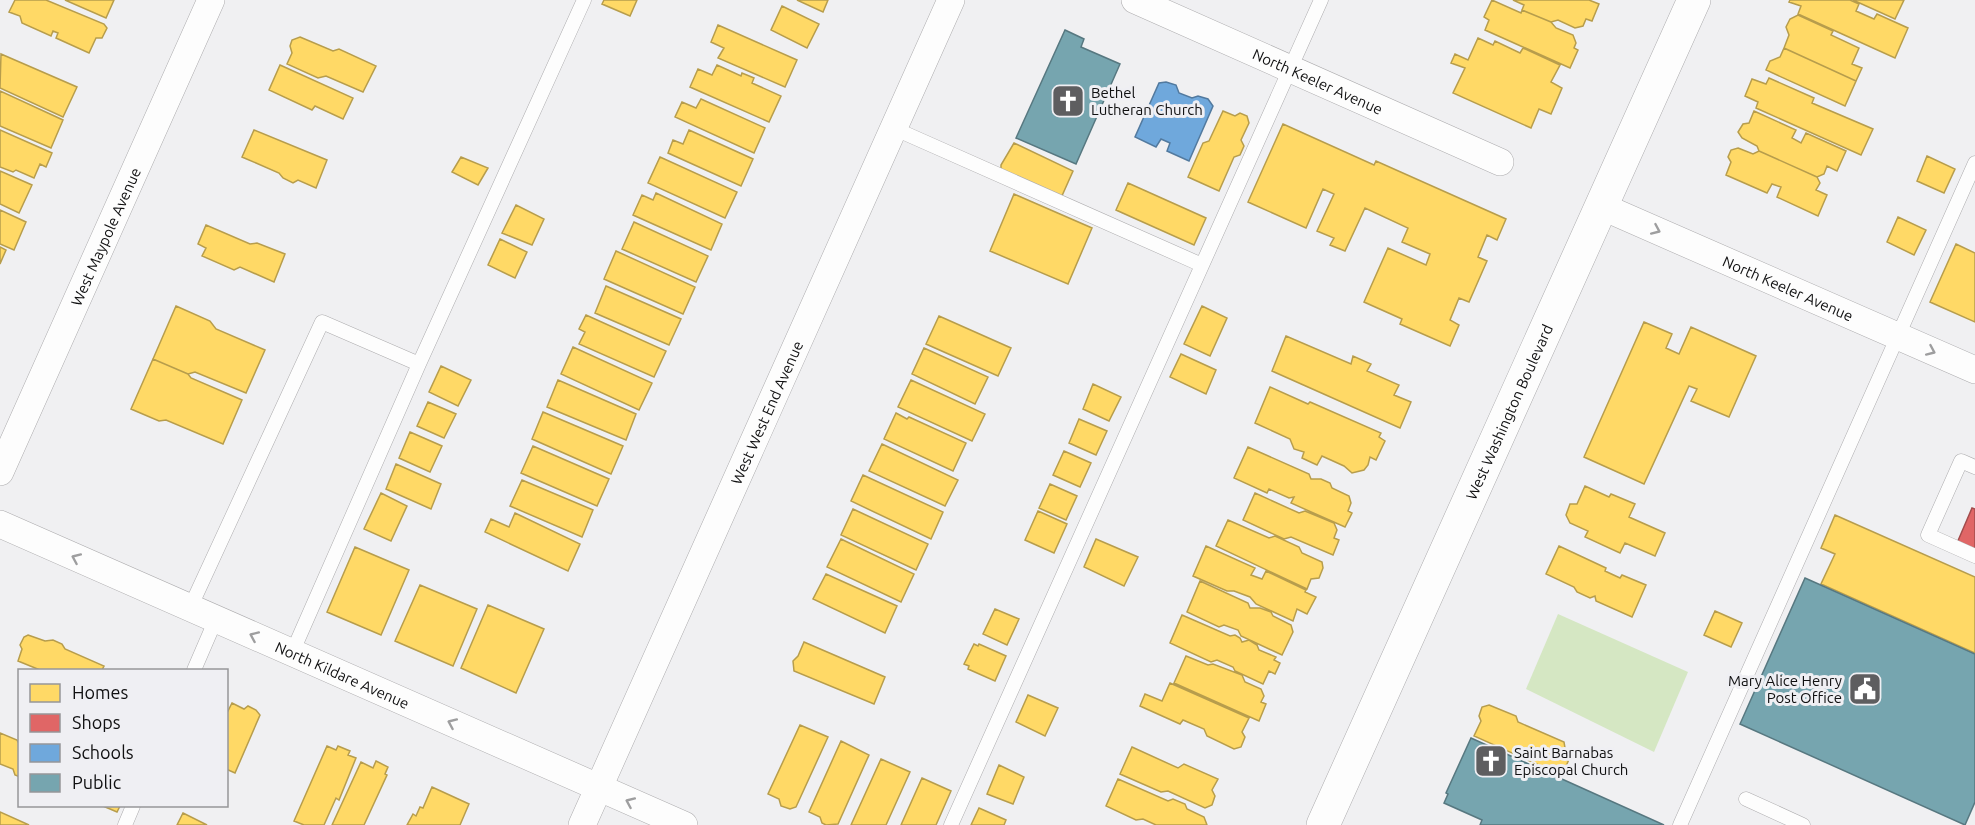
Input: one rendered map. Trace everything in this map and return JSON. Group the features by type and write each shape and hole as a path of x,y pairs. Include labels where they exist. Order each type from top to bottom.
{"street":[{"name":"West Maypole Avenue","path":"0,472 211,0"},
{"name":"West West End Avenue","path":"582,825 951,0"},
{"name":"North Keeler Avenue","path":"1135,0 1500,162"},
{"name":"West Washington Boulevard","path":"1323,825 1603,207 1694,0"},
{"name":"North Keeler Avenue","path":"1603,207 1975,370"},
{"name":"North Kildare Avenue","path":"0,524 684,825"}],"lane":[{"path":"292,653 419,364 584,0"},
{"path":"951,825 1321,0"},
{"path":"893,128 1202,265"},
{"path":"1680,825 1975,163"},
{"path":"190,608 322,322 419,364"},
{"path":"1975,467 1961,461 1928,535 1975,556"},
{"path":"194,669 216,620"},
{"path":"1746,800 1803,825"},
{"path":"125,825 134,807"}],"green space":[{"path":"1558,614 1688,672 1654,752 1526,689"}],"building: Homes":[{"path":"15,0 46,0 104,24 107,28 102,38 96,38 89,53 56,38 58,33 53,31 51,36 22,23 20,16 9,12"},
{"path":"65,0 114,0 106,18"},
{"path":"604,0 637,0 630,16 602,4"},
{"path":"797,0 828,0 823,12"},
{"path":"1492,0 1521,13 1522,10 1551,22 1556,28 1573,35 1576,43 1574,48 1578,50 1570,68 1485,30 1489,20 1484,17"},
{"path":"1513,0 1589,0 1599,4 1592,21 1586,19 1583,26 1575,28 1558,20 1551,22 1522,10 1524,5"},
{"path":"1790,0 1850,0 1859,4 1856,11 1874,19 1877,14 1908,28 1895,58 1798,14 1801,6 1789,2"},
{"path":"1853,0 1904,0 1895,19"},
{"path":"782,6 819,24 807,48 771,30"},
{"path":"1798,15 1833,31 1831,35 1859,48 1852,64 1862,68 1856,81 1784,48 1789,35 1786,27 1790,19"},
{"path":"718,25 797,60 785,87 718,58 724,48 711,42"},
{"path":"300,37 333,51 339,49 376,66 363,92 326,76 318,78 287,64 292,53 290,46 292,40"},
{"path":"1478,38 1493,45 1495,41 1520,53 1523,48 1560,65 1551,82 1562,88 1551,114 1539,109 1531,128 1453,93 1465,68 1451,63 1455,54 1468,60"},
{"path":"1784,48 1856,81 1845,106 1766,70 1770,61 1780,57"},
{"path":"1,54 77,87 63,117 0,88"},
{"path":"280,65 353,98 343,119 315,106 312,110 269,90"},
{"path":"717,65 741,76 742,73 754,78 752,83 781,96 769,122 690,87 698,69 712,75"},
{"path":"1769,78 1814,98 1812,103 1873,129 1861,155 1756,108 1758,102 1745,96 1752,79 1766,84"},
{"path":"0,91 63,120 51,148 0,126"},
{"path":"701,99 765,128 754,153 675,117 682,102 696,108"},
{"path":"1223,111 1235,116 1240,113 1247,116 1249,123 1241,140 1244,146 1240,155 1234,157 1219,191 1188,177 1203,143 1209,141"},
{"path":"1754,111 1796,130 1792,138 1801,143 1806,133 1846,151 1837,171 1827,166 1824,174 1817,177 1759,151 1757,146 1742,138 1738,132 1743,124 1749,123"},
{"path":"1283,124 1374,165 1376,161 1506,219 1497,240 1487,235 1478,257 1487,261 1469,302 1459,298 1450,320 1459,325 1450,346 1400,324 1402,319 1364,302 1388,248 1426,265 1430,254 1402,242 1408,228 1365,208 1345,251 1330,245 1334,238 1317,231 1334,194 1323,189 1306,228 1248,202"},
{"path":"0,130 52,153 46,167 40,164 34,178 16,170 13,172 0,167"},
{"path":"254,130 327,160 316,188 298,180 293,183 279,173 242,157"},
{"path":"689,130 753,159 741,186 668,153 673,140 683,144"},
{"path":"1014,143 1073,171 1061,198 1001,171 1001,165"},
{"path":"1738,148 1753,154 1759,151 1817,177 1820,183 1816,190 1827,195 1818,216 1777,197 1781,187 1772,184 1767,193 1726,175 1731,162 1728,157 1731,150"},
{"path":"1927,156 1955,169 1944,193 1917,181"},
{"path":"461,157 488,168 478,185 452,172"},
{"path":"660,157 737,192 725,218 648,183"},
{"path":"0,171 32,185 19,213 0,204"},
{"path":"1128,183 1206,218 1194,245 1116,210"},
{"path":"656,193 722,224 711,250 633,215 642,195 653,200"},
{"path":"1014,194 1092,228 1068,284 990,251"},
{"path":"516,205 544,219 532,245 502,233"},
{"path":"0,210 26,222 14,250 0,244"},
{"path":"1898,217 1926,230 1914,255 1887,242"},
{"path":"634,222 708,256 696,282 622,249"},
{"path":"206,225 250,244 257,243 285,254 274,282 240,267 234,270 202,256 206,248 198,244"},
{"path":"500,239 527,252 515,278 488,265"},
{"path":"1956,244 1975,253 1975,322 1930,302"},
{"path":"0,247 6,250 0,264"},
{"path":"616,251 695,287 683,314 604,279"},
{"path":"606,286 681,319 669,345 595,313"},
{"path":"176,306 210,321 216,329 265,350 246,393 195,372 188,374 153,359"},
{"path":"1202,306 1227,318 1210,356 1184,344"},
{"path":"586,315 666,351 654,377 579,344 585,332 579,329"},
{"path":"939,316 1011,348 998,376 926,344"},
{"path":"1644,322 1672,334 1666,348 1679,354 1691,327 1756,356 1729,417 1691,401 1697,389 1689,386 1644,484 1584,457"},
{"path":"1286,336 1351,364 1353,356 1371,364 1367,371 1399,385 1394,395 1411,402 1400,428 1272,371"},
{"path":"573,347 652,383 639,410 561,374"},
{"path":"924,348 988,377 975,404 912,374"},
{"path":"1181,354 1216,370 1206,394 1170,377"},
{"path":"153,359 242,400 223,444 166,420 159,421 131,409"},
{"path":"441,366 471,380 458,406 429,392"},
{"path":"558,380 636,414 626,440 547,407"},
{"path":"911,380 985,414 972,441 898,407"},
{"path":"1093,384 1121,397 1109,421 1083,409"},
{"path":"1270,387 1381,433 1379,437 1385,441 1376,460 1370,457 1364,470 1352,473 1344,466 1322,456 1317,465 1302,458 1304,452 1294,449 1290,439 1255,423"},
{"path":"428,402 456,414 444,438 417,426"},
{"path":"543,412 623,446 611,474 532,439"},
{"path":"896,413 966,443 953,471 884,439"},
{"path":"1079,419 1107,431 1096,455 1069,443"},
{"path":"410,432 442,446 430,472 399,458"},
{"path":"882,444 958,480 945,506 869,471"},
{"path":"533,446 609,479 597,506 521,473"},
{"path":"1248,447 1309,474 1311,479 1321,479 1330,483 1332,488 1349,496 1351,503 1348,511 1352,513 1345,527 1291,503 1294,497 1289,498 1269,489 1267,493 1234,478"},
{"path":"1064,451 1091,463 1080,487 1053,475"},
{"path":"396,464 441,484 431,509 386,489"},
{"path":"863,475 943,512 931,539 851,501"},
{"path":"522,480 593,510 582,537 510,506"},
{"path":"1050,484 1077,496 1066,520 1039,508"},
{"path":"1585,486 1609,497 1611,494 1635,504 1629,517 1665,533 1655,556 1625,543 1620,553 1585,537 1588,531 1570,523 1566,515 1570,504 1577,504"},
{"path":"381,493 407,506 391,541 364,529"},
{"path":"1255,493 1299,513 1305,511 1334,523 1337,530 1334,538 1339,540 1333,555 1291,537 1284,539 1243,520"},
{"path":"853,509 928,544 916,570 841,535"},
{"path":"1038,511 1067,524 1054,553 1025,540"},
{"path":"515,513 580,544 568,571 485,532 491,519 509,527"},
{"path":"1835,515 1975,577 1975,653 1821,584 1835,554 1821,548"},
{"path":"1228,520 1269,538 1275,536 1299,547 1302,553 1322,562 1323,568 1319,578 1311,579 1307,589 1216,546"},
{"path":"841,539 914,574 901,602 827,567"},
{"path":"1096,539 1138,557 1124,586 1084,567"},
{"path":"1206,546 1255,568 1251,575 1262,579 1266,571 1306,590 1305,592 1316,597 1307,614 1297,609 1293,621 1256,604 1250,597 1227,591 1193,576"},
{"path":"1559,546 1606,568 1605,571 1620,578 1622,575 1646,585 1632,617 1596,601 1595,596 1590,598 1577,592 1574,587 1546,574"},
{"path":"355,547 409,570 381,635 327,612"},
{"path":"826,574 897,606 885,633 813,599"},
{"path":"1200,581 1248,603 1250,608 1260,608 1271,612 1273,616 1291,625 1293,632 1282,655 1241,636 1238,630 1224,625 1219,627 1187,612"},
{"path":"420,585 477,609 453,666 395,641"},
{"path":"488,605 544,629 516,693 461,668"},
{"path":"995,609 1019,619 1007,645 983,634"},
{"path":"1715,611 1742,623 1731,647 1704,635"},
{"path":"1182,615 1230,636 1235,635 1242,642 1249,640 1257,645 1259,650 1276,657 1274,660 1280,663 1275,674 1269,671 1263,684 1235,671 1233,667 1217,660 1211,662 1170,643"},
{"path":"28,635 45,641 53,640 62,644 65,649 104,666 102,669 38,669 18,661 22,649 20,645 24,637"},
{"path":"804,642 885,677 874,704 794,671 793,661 798,656"},
{"path":"974,644 1006,656 995,681 968,669 969,666 964,664"},
{"path":"1186,656 1242,675 1245,682 1261,689 1264,696 1261,702 1266,704 1259,721 1174,683"},
{"path":"1170,683 1249,718 1242,732 1245,737 1241,747 1234,749 1207,736 1204,729 1183,720 1180,724 1140,706 1145,694 1162,701"},
{"path":"1028,695 1058,708 1045,736 1016,722"},
{"path":"232,703 244,709 248,706 260,715 235,773 228,770 228,711"},
{"path":"1489,705 1516,716 1518,722 1564,742 1563,753 1570,757 1563,773 1551,767 1550,770 1474,736 1481,721 1479,716 1482,707"},
{"path":"800,725 828,737 796,807 790,809 781,806 779,799 768,794"},
{"path":"0,733 18,742 18,776 13,769 0,764"},
{"path":"841,741 869,755 838,824 826,825 822,823 820,817 809,812"},
{"path":"327,746 336,750 338,746 350,751 348,755 356,758 339,800 336,798 324,825 304,825 294,821"},
{"path":"1132,747 1178,768 1184,764 1218,779 1212,790 1215,796 1212,805 1205,808 1168,791 1161,792 1120,774"},
{"path":"881,759 910,772 886,825 851,825"},
{"path":"376,761 388,767 385,774 387,775 364,825 332,825 361,762 373,768"},
{"path":"999,765 1024,777 1013,804 987,794"},
{"path":"922,778 951,791 936,825 901,825"},
{"path":"1118,779 1168,801 1173,799 1185,804 1187,809 1204,817 1207,825 1156,825 1143,819 1136,820 1106,806"},
{"path":"432,787 469,804 460,825 407,825 413,814 416,816 420,807 423,808"},
{"path":"105,807 120,807 117,812"},
{"path":"979,808 1006,820 1004,825 971,825"},
{"path":"0,812 29,825 0,825"},
{"path":"183,813 207,825 177,825"}],"building: Shops":[{"path":"1972,508 1975,509 1975,551 1957,543"}],"building: Schools":[{"path":"1166,82 1176,85 1179,93 1192,98 1198,96 1208,99 1213,106 1189,161 1167,151 1170,143 1161,139 1156,147 1135,137 1159,83"}],"building: Public":[{"name":"Bethel Lutheran Church","path":"1065,30 1084,39 1081,47 1120,64 1076,164 1016,138"},
{"name":"Mary Alice Henry Post Office","path":"1805,578 1975,654 1975,802 1965,825 1740,724"},
{"name":"Saint Barnabas Episcopal Church","path":"1471,738 1664,825 1480,825 1482,820 1444,803 1448,794 1446,793"}],"place":[{"name":"Bethel Lutheran Church","path":"1068,101"},
{"name":"Mary Alice Henry Post Office","path":"1865,689"},
{"name":"Saint Barnabas Episcopal Church","path":"1491,761"}]}
